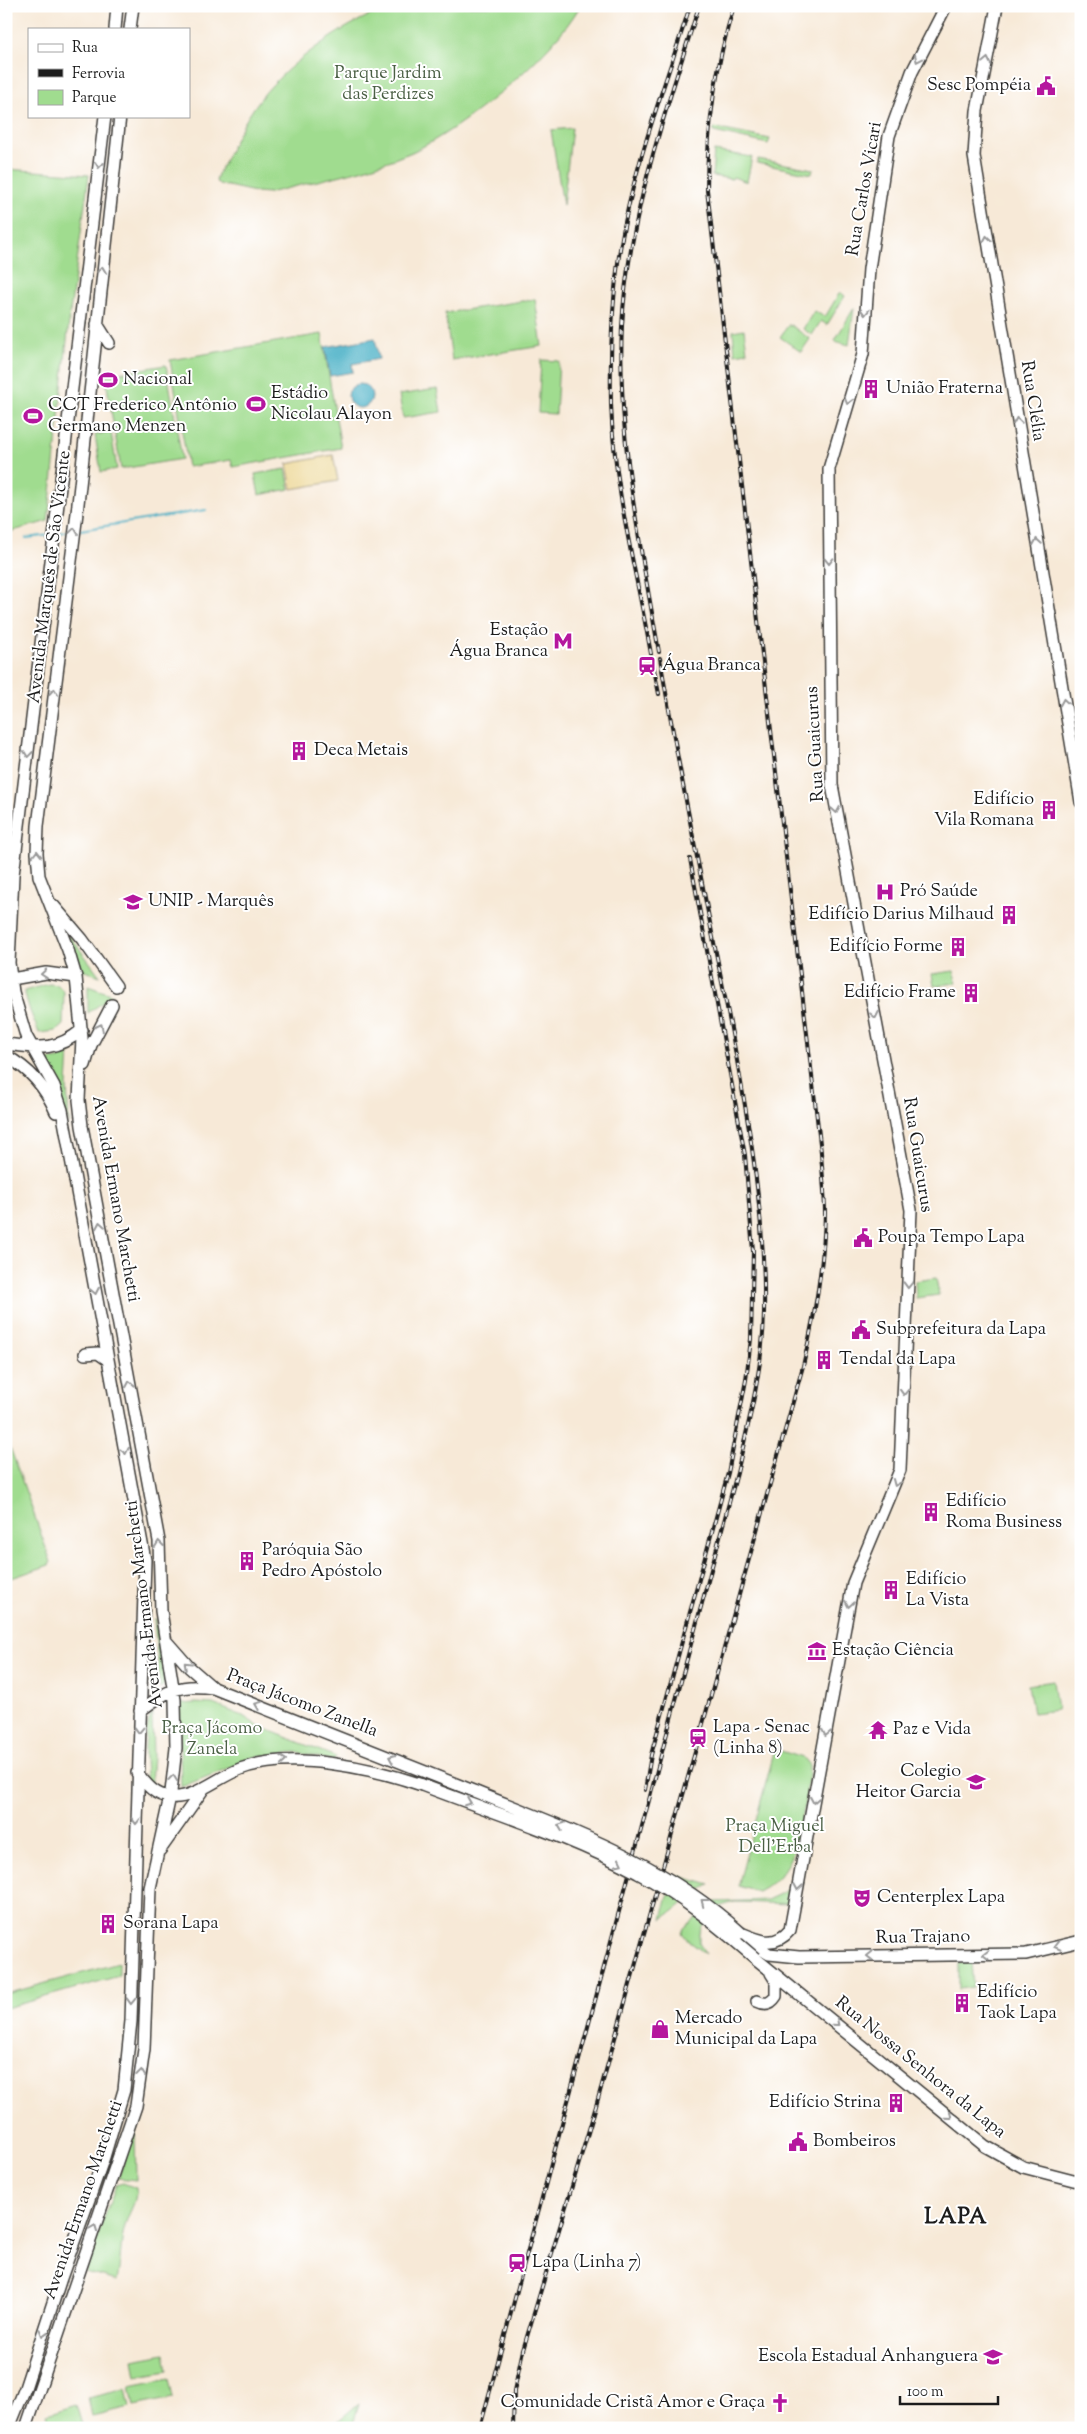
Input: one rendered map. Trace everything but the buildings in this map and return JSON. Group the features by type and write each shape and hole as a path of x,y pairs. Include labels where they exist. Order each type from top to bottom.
{"main road":[{"path":"115,28 117,6"},
{"path":"130,28 133,6"},
{"name":"Rua Carlos Vicari","path":"863,354 869,269 889,136 909,78 946,6"},
{"name":"Rua Clélia","path":"997,6 977,111 974,156 1081,802"},
{"name":"Avenida Marquês de São Vicente","path":"9,979 17,839 58,515 105,118"},
{"name":"Avenida Marquês de São Vicente","path":"76,977 70,956 48,901 37,864 38,826 76,513 120,118"},
{"path":"97,318 100,331 109,344"},
{"name":"Rua Guaicurus","path":"770,1948 784,1938 790,1930 853,1582 898,1477 902,1451 911,1210 832,785 829,469 863,354"},
{"path":"48,901 59,910 116,986"},
{"path":"6,918 12,905"},
{"path":"9,979 46,973 76,977"},
{"name":"Avenida Ermano Marchetti","path":"26,2428 136,2106 144,2049 148,1912 155,1858 170,1797 176,1748 173,1689 160,1593 159,1541 82,1126 79,1084 82,1030 76,977"},
{"name":"Avenida Ermano Marchetti","path":"9,979 20,1019 32,1047 54,1086 62,1110 66,1140 145,1560 131,2013 124,2090 104,2157 58,2285 25,2388 9,2428"},
{"path":"79,1084 91,1045 112,1005"},
{"path":"6,1044 32,1047 55,1046 72,1038 82,1030"},
{"path":"6,1056 25,1069 43,1088 56,1112 66,1140"},
{"path":"85,1354 98,1354 108,1360"},
{"path":"165,1639 184,1663 213,1688"},
{"name":"Praça Jácomo Zanella","path":"173,1689 190,1686 213,1688 586,1836 624,1854 696,1896 741,1933 770,1948"},
{"path":"140,1711 173,1689"},
{"name":"Rua Nossa Senhora da Lapa","path":"205,1787 240,1769 285,1760 328,1764 422,1785 575,1844 639,1873 677,1896 798,1992 985,2146 1024,2167 1081,2182"},
{"path":"137,1773 155,1792 170,1797 205,1787"},
{"path":"155,1858 205,1787"},
{"name":"Rua Trajano","path":"770,1948 812,1957 1023,1954 1081,1941"},
{"path":"757,2001 767,2004 774,2000 777,1993 776,1981 768,1968"}],"green space":[{"name":"Parque Jardim das Perdizes","path":"393,6 580,6 550,46 505,89 456,126 412,152 359,170 269,193 219,184 216,181 218,174 238,135 261,98 273,84 321,43 358,21"},
{"path":"572,128 563,205 551,130"},
{"path":"714,128 770,139 768,144 714,132"},
{"path":"714,151 752,157 747,182 733,177 732,179 712,176"},
{"path":"758,159 813,169 812,174 757,163"},
{"path":"6,169 89,175 70,312 48,521 6,533"},
{"path":"840,292 845,296 827,325 821,321 812,335 803,329 814,311 825,317"},
{"path":"535,299 542,346 452,360 445,313"},
{"path":"854,308 849,345 835,341 835,340"},
{"path":"789,324 810,339 801,352 780,337"},
{"path":"744,329 747,352 735,354 733,331"},
{"name":"Estádio Nicolau Alayon","path":"322,334 341,448 233,467 231,460 188,467 170,360"},
{"path":"541,360 559,361 556,414 538,413"},
{"path":"166,365 182,459 121,469 105,375"},
{"path":"437,389 441,412 403,418 399,395"},
{"path":"111,432 117,469 101,472 95,435"},
{"path":"286,469 290,489 259,495 255,474"},
{"path":"66,931 100,976 82,970"},
{"path":"954,971 956,983 934,986 932,974"},
{"path":"49,984 58,985 64,992 63,1025 56,1031 39,1033 24,991"},
{"path":"88,986 113,995 88,1013"},
{"path":"69,1053 67,1086 69,1124 45,1060 58,1059"},
{"path":"936,1278 939,1295 916,1298 915,1281"},
{"path":"6,1436 51,1562 49,1565 6,1580"},
{"path":"154,1619 156,1619 165,1680 164,1685 160,1689"},
{"path":"1053,1681 1057,1710 1033,1713 1028,1685"},
{"name":"Praça Jácomo Zanela","path":"179,1704 213,1704 243,1716 258,1726 336,1757 334,1761 295,1752 258,1756 181,1787"},
{"path":"152,1713 153,1757 151,1782 147,1782 145,1747 147,1729"},
{"name":"Praça Miguel Dell'Erba","path":"775,1749 803,1758 809,1765 809,1774 801,1824 791,1856 783,1870 772,1883 758,1892 738,1886"},
{"name":"Praça Miguel Dell'Erba","path":"679,1876 710,1885 697,1892 662,1919 667,1899"},
{"name":"Praça Miguel Dell'Erba","path":"794,1882 790,1904 735,1902 721,1906 702,1926 699,1933 699,1943 706,1954 690,1942 682,1933 684,1928 715,1902 767,1900 782,1893"},
{"path":"119,1963 119,1976 6,2008 6,1994"},
{"path":"959,1963 971,1963 973,1987 959,1989"},
{"path":"135,2132 136,2180 118,2178"},
{"path":"123,2183 136,2188 136,2194 123,2233 117,2281 85,2272 116,2185"},
{"path":"165,2354 168,2371 136,2376 133,2360"},
{"path":"169,2379 173,2398 134,2406 130,2387"},
{"path":"126,2389 130,2407 92,2416 88,2398"},
{"path":"359,2403 352,2428 330,2428"},
{"path":"76,2405 83,2428 51,2428 47,2414"}],"sand":[{"path":"333,455 338,481 292,489 287,464"}],"water":[{"path":"375,338 379,359 352,364 353,372 330,376 325,347"},
{"path":"355,384 365,384 372,391 372,401 365,408 355,408 348,401 348,391"}],"waterway":[{"path":"80,530 206,510"},
{"path":"58,533 71,531"},
{"path":"26,538 51,535"}],"railway":[{"path":"651,654 626,529 616,467 611,404 612,326 620,249 633,188 650,127 690,6"},
{"path":"659,652 626,449 621,367 622,326 632,244 640,204 650,164 699,6"},
{"path":"513,2428 514,2391 523,2350 596,2106 803,1366 815,1309 823,1252 825,1205 821,1152 707,190 713,97 727,29 734,6"},
{"path":"480,2428 737,1473 755,1394 761,1354 764,1273 762,1233 753,1154 660,658"},
{"path":"652,659 659,694"},
{"path":"645,1790 651,1755 728,1473 746,1380 751,1339 753,1251 745,1155 690,859"}],"place":[{"name":"Sesc Pompéia","path":"1046,86"},
{"name":"Nacional","path":"108,380"},
{"name":"União Fraterna","path":"871,389"},
{"name":"Estádio Nicolau Alayon","path":"256,404"},
{"name":"CCT Frederico Antônio Germano Menzen","path":"33,416"},
{"name":"Estação Água Branca","path":"563,641"},
{"name":"Água Branca","path":"647,666"},
{"name":"Deca Metais","path":"299,751"},
{"name":"Edifício Vila Romana","path":"1049,810"},
{"name":"Pró Saúde","path":"885,892"},
{"name":"UNIP - Marquês","path":"133,902"},
{"name":"Edifício Darius Milhaud","path":"1009,915"},
{"name":"Edifício Forme","path":"958,947"},
{"name":"Edifício Frame","path":"971,993"},
{"name":"Poupa Tempo Lapa","path":"863,1238"},
{"name":"Subprefeitura da Lapa","path":"861,1330"},
{"name":"Tendal da Lapa","path":"824,1360"},
{"name":"Edifício Roma Business","path":"931,1512"},
{"name":"Paróquia São Pedro Apóstolo","path":"247,1561"},
{"name":"Edifício La Vista","path":"891,1590"},
{"name":"Estação Ciência","path":"817,1651"},
{"name":"Paz e Vida","path":"878,1730"},
{"name":"Lapa - Senac (Linha 8)","path":"698,1738"},
{"name":"Colegio Heitor Garcia","path":"976,1782"},
{"name":"Centerplex Lapa","path":"862,1898"},
{"name":"Sorana Lapa","path":"108,1924"},
{"name":"Edifício Taok Lapa","path":"962,2003"},
{"name":"Mercado Municipal da Lapa","path":"660,2029"},
{"name":"Edifício Strina","path":"896,2103"},
{"name":"Bombeiros","path":"798,2142"},
{"name":"Lapa (Linha 7)","path":"517,2263"},
{"name":"Escola Estadual Anhanguera","path":"993,2357"},
{"name":"Comunidade Cristã Amor e Graça","path":"780,2403"}],"district":[{"name":"LAPA","path":"956,2218"}]}
